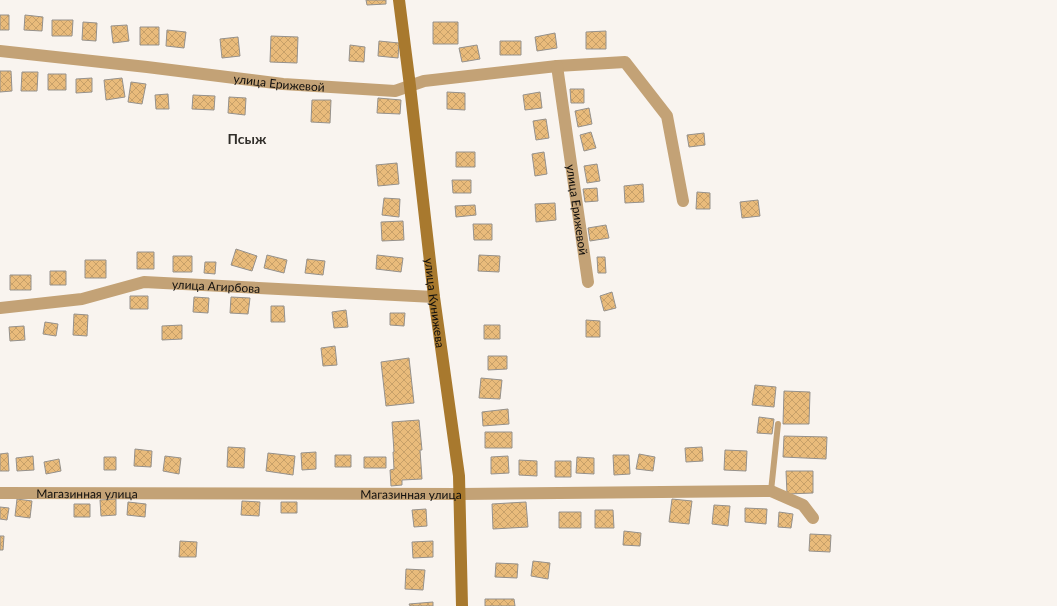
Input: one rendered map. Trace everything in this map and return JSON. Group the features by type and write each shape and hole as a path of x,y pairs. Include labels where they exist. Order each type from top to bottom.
{"street":[{"name":"улица Кунижева","path":"399,0 434,297 459,476 462,606"},
{"name":"улица Ерижевой","path":"0,51 283,84 395,91 424,81 557,66 625,62 667,116 683,201"},
{"name":"улица Ерижевой","path":"557,66 588,282"},
{"name":"улица Агирбова","path":"0,308 82,299 144,282 434,297"},
{"name":"Магазинная улица","path":"0,493 460,494 771,491 803,505 813,518"}],"lane":[{"path":"771,491 778,424"}],"building":[{"path":"366,0 386,0 386,4 367,5"},
{"path":"0,15 9,15 9,30 0,30"},
{"path":"25,15 43,17 42,31 24,30"},
{"path":"52,20 73,20 72,36 52,36"},
{"path":"83,22 97,23 96,41 82,40"},
{"path":"433,22 458,22 458,44 433,44"},
{"path":"127,25 129,41 113,43 111,26"},
{"path":"140,27 159,27 159,45 140,45"},
{"path":"167,30 186,32 184,48 166,46"},
{"path":"606,31 606,49 586,49 586,32"},
{"path":"555,33 557,48 537,51 535,37"},
{"path":"271,36 298,37 297,63 270,62"},
{"path":"238,37 240,56 222,58 220,39"},
{"path":"379,41 399,43 398,58 378,56"},
{"path":"500,41 521,41 521,55 500,55"},
{"path":"350,45 365,47 364,62 349,61"},
{"path":"477,45 480,59 462,62 459,48"},
{"path":"0,71 11,71 12,91 0,92"},
{"path":"22,72 38,72 37,91 21,91"},
{"path":"48,74 66,74 66,90 48,90"},
{"path":"92,78 92,92 76,93 76,79"},
{"path":"122,78 125,97 106,100 104,80"},
{"path":"131,82 146,84 142,104 128,102"},
{"path":"570,89 584,89 584,103 571,103"},
{"path":"447,92 465,93 465,110 447,109"},
{"path":"540,92 542,108 525,110 523,95"},
{"path":"168,94 169,109 156,109 155,95"},
{"path":"193,95 215,96 214,110 192,109"},
{"path":"229,97 246,98 245,115 228,113"},
{"path":"378,98 401,100 400,114 377,113"},
{"path":"312,100 331,100 330,123 311,122"},
{"path":"589,108 592,124 578,127 575,111"},
{"path":"546,119 549,138 536,140 533,121"},
{"path":"591,132 596,148 584,151 580,135"},
{"path":"704,133 705,145 689,147 687,135"},
{"path":"456,152 475,152 475,167 456,167"},
{"path":"544,152 547,174 535,176 532,154"},
{"path":"397,163 399,184 378,186 376,165"},
{"path":"597,164 600,181 587,183 584,166"},
{"path":"452,180 471,180 471,193 453,193"},
{"path":"643,184 644,202 625,203 624,186"},
{"path":"597,188 598,201 585,202 583,189"},
{"path":"697,192 710,193 710,209 696,209"},
{"path":"384,198 400,199 399,217 382,215"},
{"path":"758,200 760,216 742,218 740,202"},
{"path":"555,203 556,220 536,222 535,204"},
{"path":"475,205 476,215 456,217 455,206"},
{"path":"403,221 404,240 382,241 381,222"},
{"path":"473,224 492,224 492,240 474,240"},
{"path":"606,225 609,238 590,241 588,228"},
{"path":"236,249 257,256 252,271 231,265"},
{"path":"137,252 154,252 154,269 137,269"},
{"path":"267,255 287,260 284,273 264,268"},
{"path":"377,255 403,258 401,272 376,269"},
{"path":"479,255 500,256 499,272 478,271"},
{"path":"173,256 192,256 192,272 173,272"},
{"path":"597,257 605,257 606,273 598,273"},
{"path":"307,259 325,261 323,275 305,273"},
{"path":"85,260 106,260 106,278 85,278"},
{"path":"205,262 216,262 215,274 204,273"},
{"path":"50,271 66,271 66,285 50,285"},
{"path":"10,275 31,275 31,290 10,290"},
{"path":"612,292 616,308 604,311 600,296"},
{"path":"130,296 148,296 148,309 130,309"},
{"path":"194,297 209,298 208,313 193,312"},
{"path":"231,297 250,298 248,314 230,313"},
{"path":"271,306 284,306 285,322 271,322"},
{"path":"346,310 348,327 334,328 332,312"},
{"path":"390,313 405,313 404,326 390,325"},
{"path":"74,314 88,315 87,336 73,335"},
{"path":"586,320 600,321 600,337 586,337"},
{"path":"45,322 58,324 56,336 43,334"},
{"path":"182,325 182,339 162,340 162,326"},
{"path":"484,325 500,325 500,339 484,339"},
{"path":"24,326 25,340 10,341 9,327"},
{"path":"335,346 337,365 323,366 321,348"},
{"path":"488,356 507,356 507,369 488,370"},
{"path":"409,358 414,403 386,406 381,362"},
{"path":"481,378 502,380 500,399 479,398"},
{"path":"755,385 776,387 774,407 752,405"},
{"path":"784,391 810,392 809,424 783,424"},
{"path":"508,409 509,424 483,426 482,412"},
{"path":"759,417 774,419 772,434 757,433"},
{"path":"419,420 422,450 420,450 422,479 402,480 402,485 391,486 390,470 394,469 392,422"},
{"path":"485,432 512,432 512,448 485,448"},
{"path":"784,436 827,437 826,459 783,457"},
{"path":"228,447 245,448 244,468 227,467"},
{"path":"702,447 703,461 686,462 685,448"},
{"path":"135,449 152,451 151,467 134,466"},
{"path":"725,450 747,451 746,471 724,470"},
{"path":"316,452 316,469 302,470 301,453"},
{"path":"8,453 9,471 0,471 0,454"},
{"path":"268,453 295,456 293,475 266,471"},
{"path":"639,454 655,457 653,471 636,469"},
{"path":"335,455 351,455 351,467 335,467"},
{"path":"613,455 629,455 630,474 614,475"},
{"path":"33,456 34,470 17,471 16,458"},
{"path":"165,456 181,458 179,474 163,471"},
{"path":"508,456 509,473 491,474 491,457"},
{"path":"104,457 116,457 116,470 104,470"},
{"path":"364,457 386,457 386,468 364,468"},
{"path":"577,457 594,458 594,474 576,473"},
{"path":"59,459 61,471 46,474 44,462"},
{"path":"519,460 537,461 537,476 519,475"},
{"path":"555,461 571,461 571,477 555,477"},
{"path":"786,471 813,471 813,493 787,494"},
{"path":"17,499 32,501 30,518 15,516"},
{"path":"116,499 116,515 101,516 100,500"},
{"path":"672,499 692,501 689,524 669,522"},
{"path":"242,501 260,502 259,516 241,515"},
{"path":"128,502 146,504 145,517 127,515"},
{"path":"281,502 297,502 297,513 281,513"},
{"path":"526,502 528,527 493,529 492,504"},
{"path":"74,504 90,504 90,517 74,517"},
{"path":"714,505 730,506 728,526 712,524"},
{"path":"0,507 9,508 7,520 0,519"},
{"path":"745,508 767,509 766,524 745,522"},
{"path":"426,509 427,526 414,527 412,510"},
{"path":"595,510 613,510 614,528 595,528"},
{"path":"559,512 581,512 581,528 559,528"},
{"path":"779,512 793,514 791,528 778,527"},
{"path":"624,531 641,533 640,546 623,545"},
{"path":"810,534 831,535 830,552 809,551"},
{"path":"0,536 4,536 3,550 0,550"},
{"path":"180,541 197,542 196,557 179,557"},
{"path":"433,541 433,557 413,558 412,542"},
{"path":"533,561 550,563 548,579 531,576"},
{"path":"496,563 518,564 517,578 495,577"},
{"path":"406,569 425,570 423,590 405,589"},
{"path":"485,599 514,599 515,606 485,606"},
{"path":"433,602 433,606 410,606 409,604"}],"district":[{"name":"Псыж","path":"247,138"}]}
